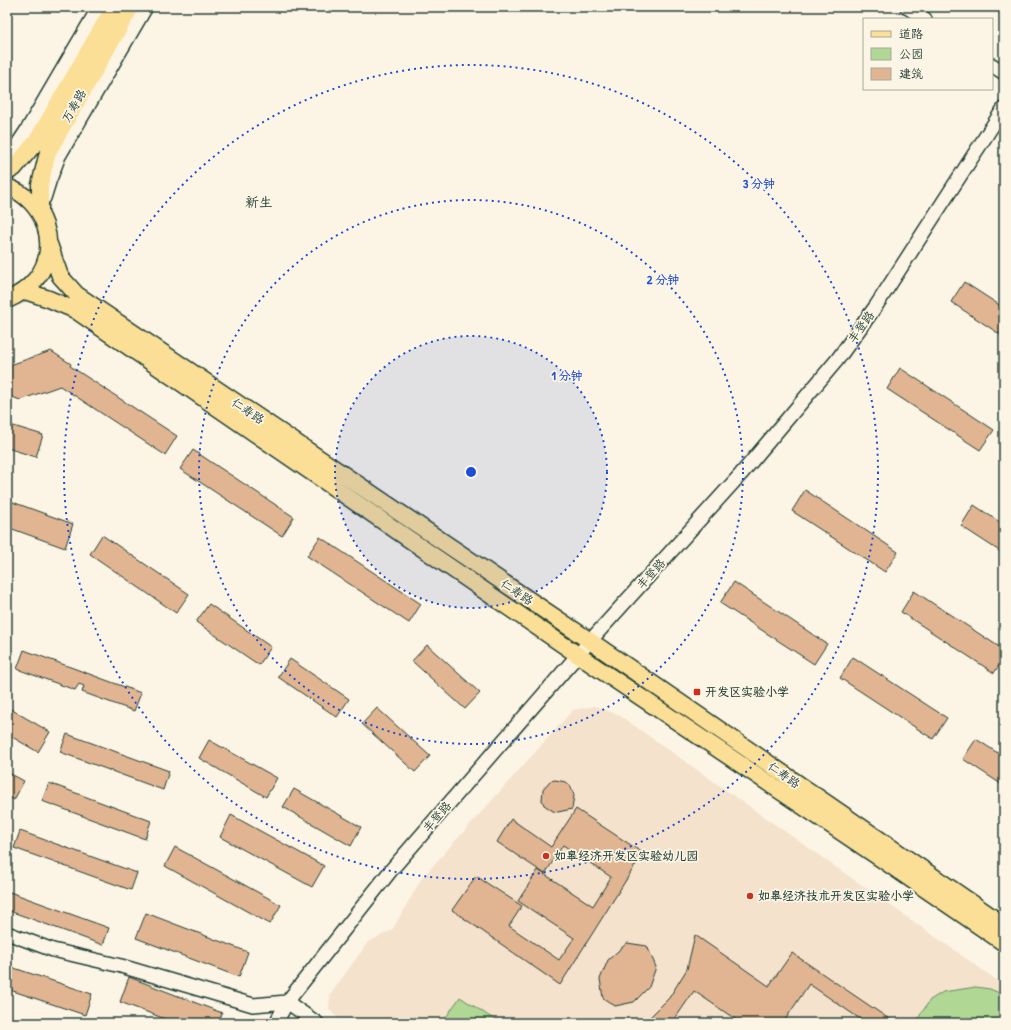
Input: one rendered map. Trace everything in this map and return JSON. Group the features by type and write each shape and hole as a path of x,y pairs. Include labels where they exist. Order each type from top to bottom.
{"main road":[{"name":"万寿路","path":"7,172 14,168 36,142 114,7"},
{"name":"万寿路","path":"40,213 40,185 48,152 131,7"},
{"path":"7,187 16,190 30,200 40,213 46,228 48,244 46,262 37,278 25,291 7,300"},
{"name":"仁寿路","path":"48,244 60,276 77,295 590,641 1004,925"},
{"name":"仁寿路","path":"25,291 75,310 578,655 1004,943"}],"street":[{"path":"7,160 27,130 98,7"},
{"path":"40,213 49,182 59,156 146,7"},
{"path":"907,7 924,18"},
{"path":"993,66 1004,73"},
{"name":"丰登路","path":"276,1023 287,1002 392,869 590,641 741,474 837,360 885,293 1004,108"},
{"path":"7,933 53,950 120,966 253,1005 287,1002 317,1023"}],"shaded area":[{"path":"595,706 619,715 1004,985 1004,1023 343,1023 338,1019 329,1009 330,995 368,942 392,930 422,878 573,710"}],"green space":[{"path":"976,987 990,989 1004,995 1004,1023 915,1023 930,1000 943,992"},
{"path":"460,997 495,1020 493,1023 442,1023"}],"building":[{"path":"964,282 1004,308 1004,337 951,302"},
{"path":"51,351 71,364 70,366 177,436 165,455 60,386 20,400 7,395 7,366"},
{"path":"900,368 994,430 980,450 887,389"},
{"path":"7,424 43,435 36,457 7,448"},
{"path":"193,450 294,517 282,536 180,469"},
{"path":"805,490 898,552 885,572 792,511"},
{"path":"7,500 73,524 65,548 7,527"},
{"path":"974,505 1004,525 1004,554 961,526"},
{"path":"102,535 189,594 176,613 90,554"},
{"path":"320,537 421,604 409,623 307,556"},
{"path":"734,582 827,644 814,664 720,603"},
{"path":"914,591 1004,650 1004,658 994,673 901,612"},
{"path":"209,604 271,647 259,665 196,622"},
{"path":"427,645 480,693 465,709 412,661"},
{"path":"24,650 141,693 134,711 82,692 84,686 79,684 75,690 17,669"},
{"path":"853,657 947,718 933,739 840,678"},
{"path":"290,659 349,699 337,717 278,677"},
{"path":"7,707 50,732 38,752 7,734"},
{"path":"377,708 430,756 415,772 362,724"},
{"path":"67,734 169,771 163,790 60,752"},
{"path":"976,739 1004,757 1004,786 963,759"},
{"path":"209,740 277,778 266,797 199,758"},
{"path":"7,772 24,781 14,800 7,796"},
{"path":"555,780 566,782 570,785 574,795 572,809 558,812 553,811 544,805 542,800 543,789 550,781"},
{"path":"49,783 151,821 145,839 42,801"},
{"path":"294,789 361,827 351,846 283,807"},
{"path":"576,809 643,853 560,985 452,910 476,876 522,906 509,926 559,960 574,938 518,901 538,870 593,906 611,877 563,845 545,874 497,842 511,819 551,847"},
{"path":"231,815 324,866 312,887 220,837"},
{"path":"20,831 137,873 131,890 14,848"},
{"path":"175,847 281,905 270,924 165,866"},
{"path":"7,891 109,928 103,945 7,910"},
{"path":"146,913 248,952 239,977 136,938"},
{"path":"695,935 769,986 792,953 895,1023 866,1023 809,984 783,1023 741,1023 694,991 672,1023 644,1023 669,998 687,969"},
{"path":"627,943 647,946 656,967 649,987 634,1002 615,1006 603,998 600,979 608,960"},
{"path":"11,967 92,994 85,1015 7,989 7,980"},
{"path":"129,977 222,1013 219,1023 176,1023 120,1002"}],"place":[{"name":"开发区实验小学","path":"697,692"},
{"name":"如皋经济开发区实验幼儿园","path":"546,856"},
{"name":"如皋经济技术开发区实验小学","path":"750,896"}],"district":[{"name":"新生","path":"259,202"}]}
